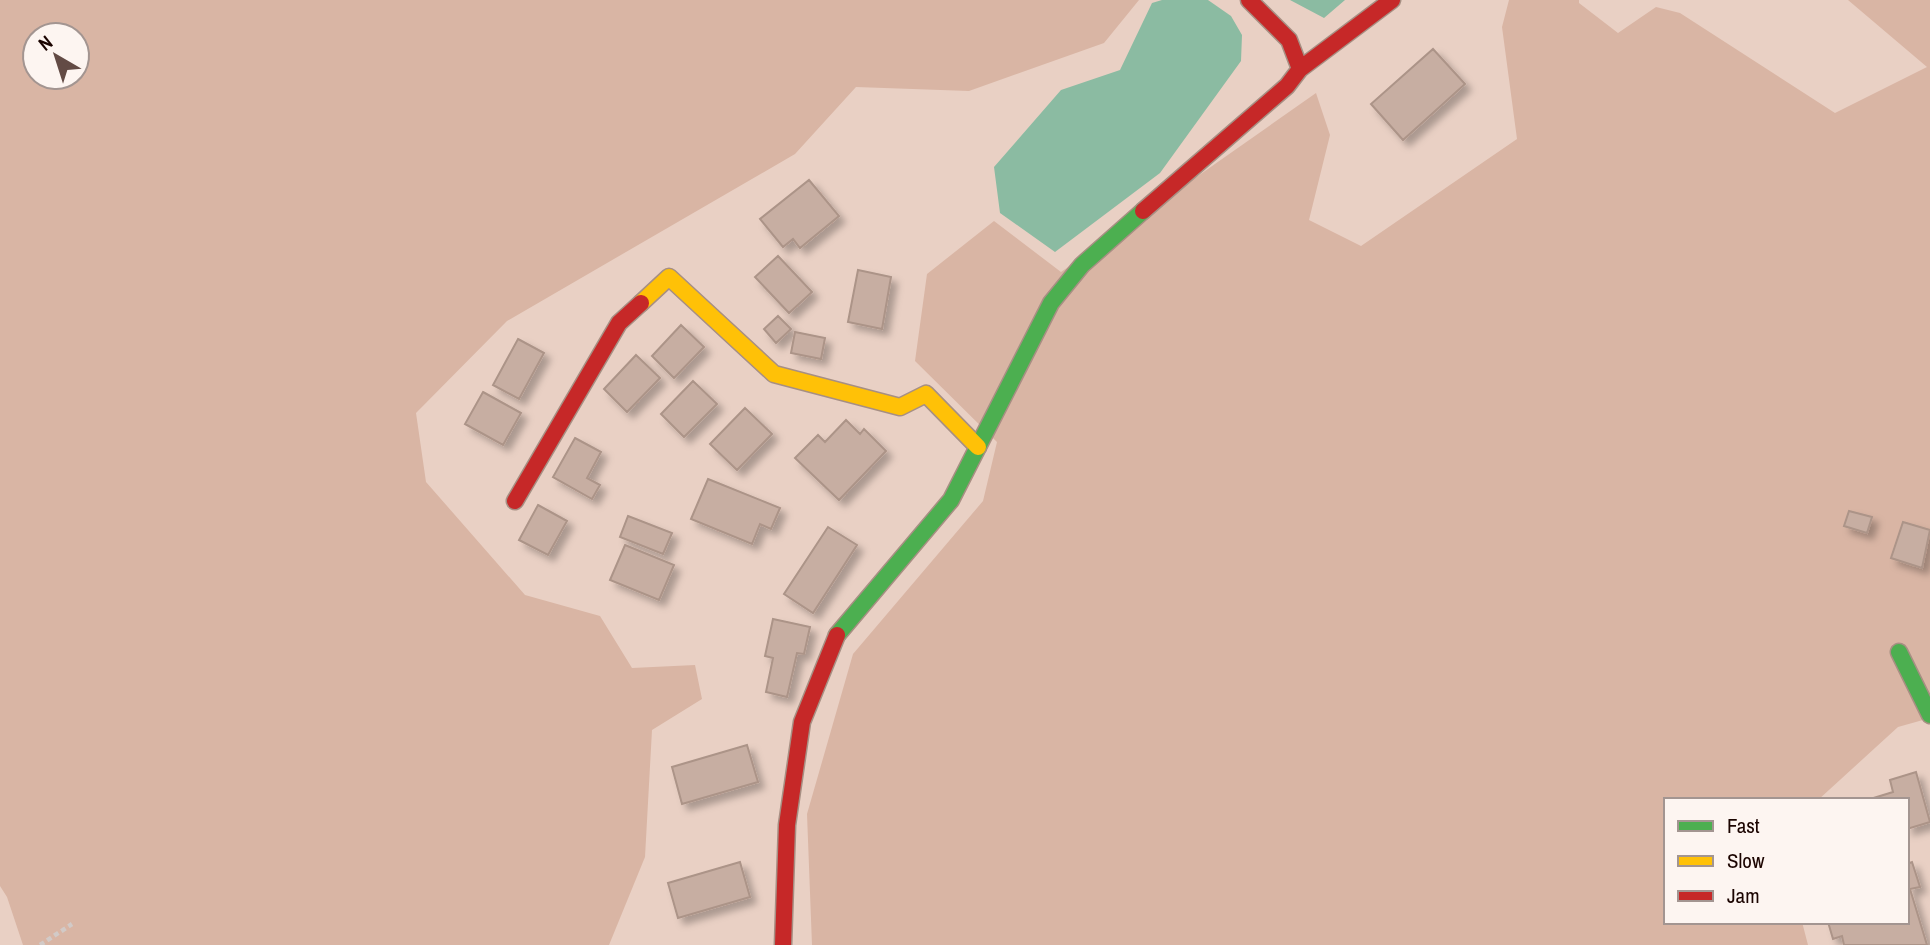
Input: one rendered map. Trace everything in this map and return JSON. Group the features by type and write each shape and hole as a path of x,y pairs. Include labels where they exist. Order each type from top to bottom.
{"street":[{"path":"1249,0 1289,40 1300,69"},
{"path":"783,945 787,824 802,722 840,628 951,500 1051,303 1082,265 1287,86 1300,69 1392,0"},
{"path":"515,501 619,323 669,277 774,374 900,407 926,394 978,447"},
{"path":"1899,652 1930,715"}],"path":[{"path":"40,945 72,924"}],"shaded area":[{"path":"0,0 1139,0 1104,43 969,91 856,87 795,154 507,321 416,413 426,482 525,595 600,616 632,668 695,665 702,699 652,730 645,857 609,945 23,945 7,897 0,886"},
{"path":"1162,0 1208,0 1231,16 1242,35 1241,61 1160,173 1055,252 1000,213 994,167 1061,90 1120,70 1152,3"},
{"path":"1290,0 1345,0 1324,18"},
{"path":"1509,0 1579,0 1579,3 1618,33 1656,7 1680,13 1835,113 1927,67 1848,0 1930,0 1930,718 1898,727 1820,798 1664,798 1664,924 1803,924 1808,945 812,945 807,814 853,654 983,501 997,442 915,361 927,274 994,221 1061,272 1316,93 1330,135 1309,220 1361,246 1517,139 1502,27"}],"building":[{"path":"1433,49 1465,84 1403,140 1371,104"},
{"path":"809,180 839,216 800,248 793,239 783,247 760,219"},
{"path":"778,256 812,292 789,313 755,277"},
{"path":"858,270 891,277 882,329 848,322"},
{"path":"778,316 791,329 776,343 764,329"},
{"path":"681,325 704,347 674,378 652,356"},
{"path":"795,332 825,338 821,359 791,353"},
{"path":"518,339 544,353 519,399 493,385"},
{"path":"636,355 660,378 627,412 604,389"},
{"path":"693,381 717,404 684,437 661,414"},
{"path":"483,392 521,413 503,445 465,424"},
{"path":"745,408 772,434 737,470 710,444"},
{"path":"846,420 860,434 864,429 886,451 839,500 795,458 818,435 825,442"},
{"path":"575,438 601,452 587,478 600,485 592,499 553,477"},
{"path":"708,479 780,508 771,529 760,524 752,544 691,519"},
{"path":"538,505 567,521 548,555 519,540"},
{"path":"1849,511 1872,517 1867,533 1844,526"},
{"path":"628,516 672,533 663,554 620,537"},
{"path":"1903,522 1930,530 1922,568 1891,558"},
{"path":"828,527 857,545 813,613 784,594"},
{"path":"625,545 674,565 659,600 610,580"},
{"path":"773,619 810,627 804,654 797,653 787,697 766,692 773,658 765,656"},
{"path":"747,745 758,782 682,804 672,767"},
{"path":"1916,772 1930,822 1909,828 1909,798 1874,798 1893,792 1890,780"},
{"path":"740,862 750,897 678,918 668,883"},
{"path":"1912,862 1920,887 1910,889 1927,945 1844,945 1842,936 1833,939 1829,924 1909,924 1909,863"}],"traffic: fast":[{"path":"837,635 951,500 1051,303 1082,265 1143,211"},
{"path":"1899,652 1930,715"}],"traffic: slow":[{"path":"641,303 669,277 774,374 900,407 926,394 978,447"}],"traffic: jam":[{"path":"1249,0 1289,40 1300,69"},
{"path":"1143,211 1287,86 1300,69 1392,0"},
{"path":"515,501 619,323 641,303"},
{"path":"783,945 787,825 802,722 837,635"}]}
